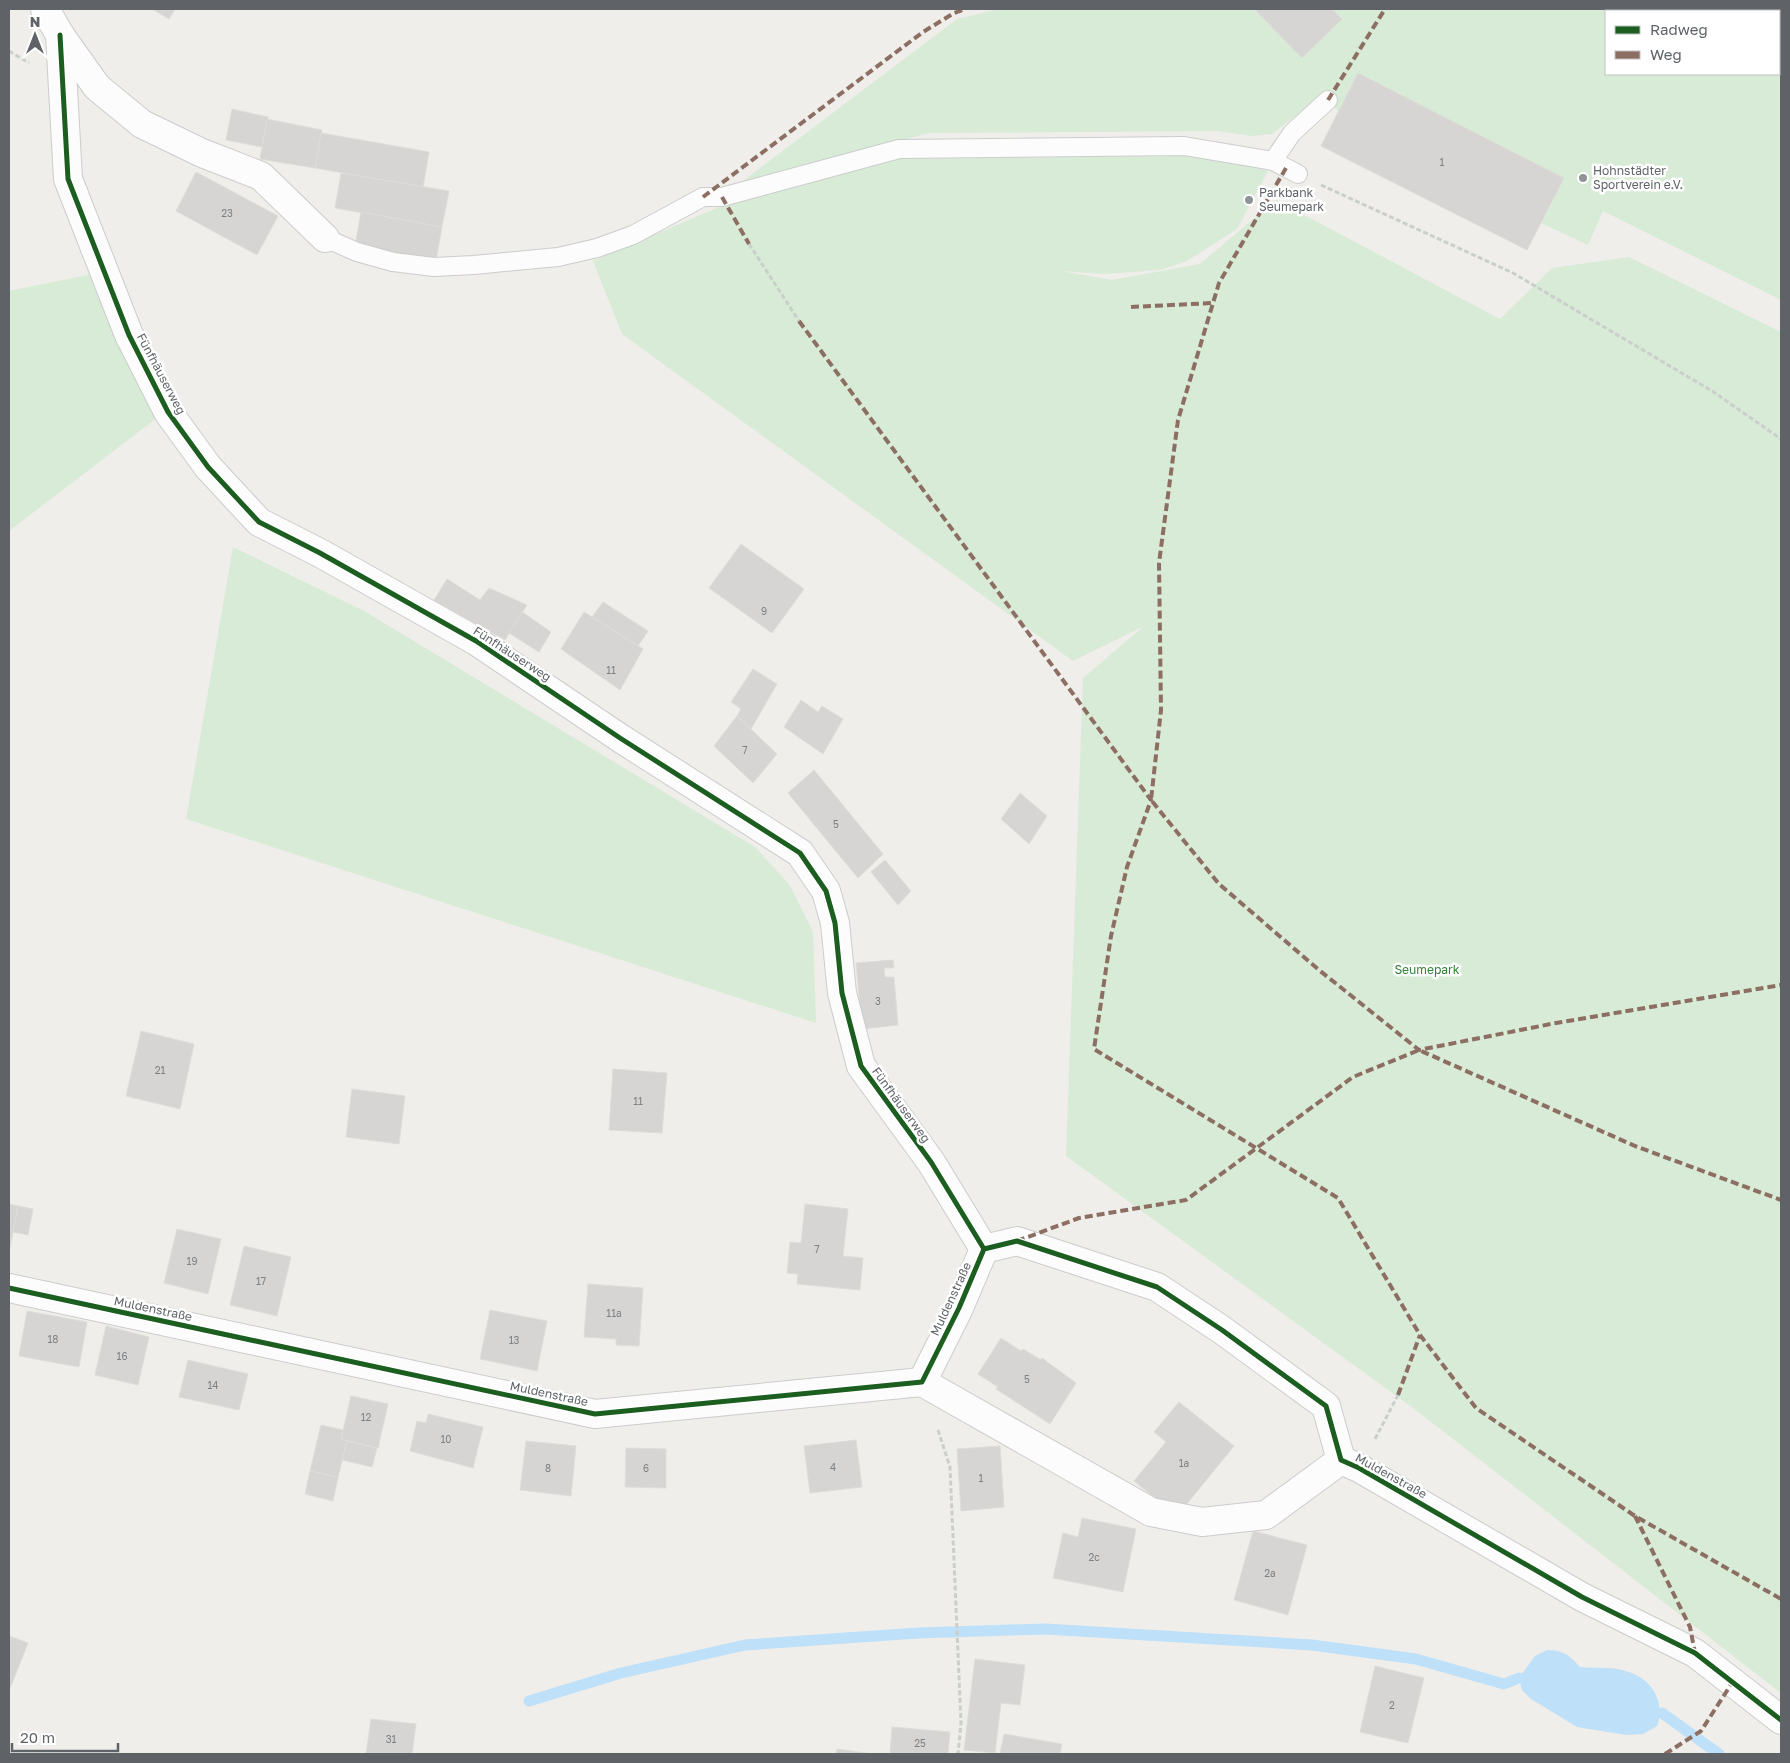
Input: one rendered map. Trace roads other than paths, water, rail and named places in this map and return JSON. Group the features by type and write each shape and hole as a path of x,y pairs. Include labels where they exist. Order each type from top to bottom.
{"street":[{"name":"Fünfhäuserweg","path":"45,9 60,35 97,87 142,124 202,153 261,176 325,238"},
{"name":"Fünfhäuserweg","path":"60,35 68,179 130,335 168,412 208,467 259,522 320,553 476,641 620,738 800,853 826,891 835,923 842,993 861,1066 931,1162 984,1250"},
{"name":"Muldenstraße","path":"922,1382 959,1308 984,1250 1017,1241 1156,1287 1222,1330 1326,1406 1350,1464 1582,1596 1695,1654 1781,1720"},
{"name":"Muldenstraße","path":"9,1288 595,1414 922,1382 1151,1512 1202,1522 1266,1515 1350,1464"}],"lane":[{"path":"1273,161 1292,133 1328,100"},
{"path":"325,238 357,252 393,262 434,267 558,256 597,248 633,234 703,197 722,197 898,149 1184,146 1273,161 1298,174"}],"water":[{"path":"1547,1650 1565,1654 1580,1667 1620,1669 1643,1679 1658,1699 1659,1717 1657,1726 1643,1734 1626,1735 1577,1727 1531,1699 1522,1690 1519,1678 1535,1656"}],"waterway":[{"path":"529,1701 621,1673 745,1645 918,1633 1045,1629 1312,1645 1416,1659 1504,1684 1519,1678"},
{"path":"1662,1713 1719,1754"}],"place":[{"name":"Hohnstädter Sportverein e.V.","path":"1583,178"},
{"name":"Parkbank Seumepark","path":"1249,200"}],"park label":[{"name":"Seumepark","path":"1427,970"}]}
